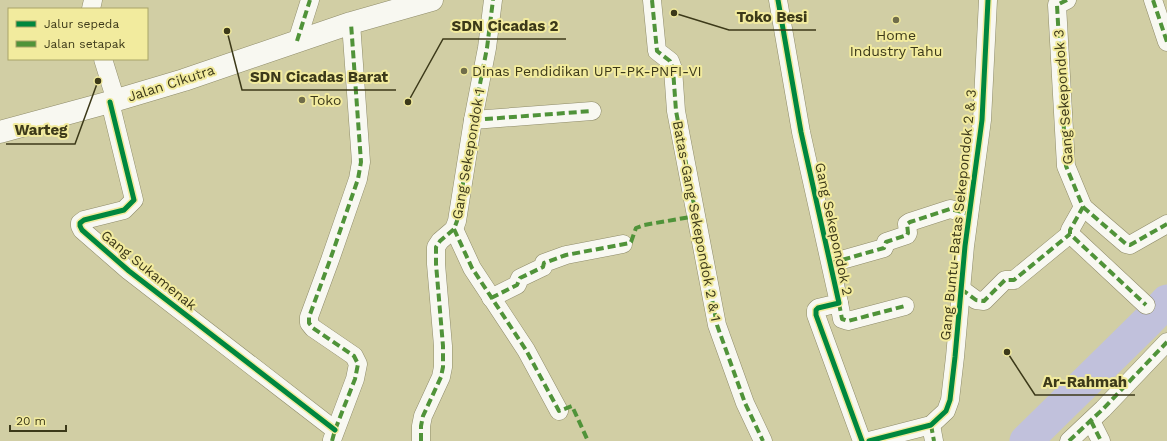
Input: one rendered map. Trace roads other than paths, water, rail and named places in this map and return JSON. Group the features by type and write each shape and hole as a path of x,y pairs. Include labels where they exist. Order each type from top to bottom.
{"main road":[{"name":"Jalan Cikutra","path":"0,132 184,80 351,23 432,0"}],"street":[{"path":"298,41 310,0"},
{"name":"Gang Sekepondok 1","path":"421,441 423,416 441,377 443,367 443,346 436,247 440,241 454,229 457,220 473,120 487,48 493,0"},
{"name":"Batas-Gang Sekepondok 2 & 1","path":"652,0 657,52 670,62 673,68 676,111 717,325 745,403 763,441"},
{"name":"Gang Sekepondok 2","path":"778,0 801,132 839,303 818,308 816,310 816,315 862,441"},
{"name":"Gang Buntu-Batas Sekepondok 2 & 3","path":"933,433 946,411 950,400 961,289 984,100 988,0"},
{"name":"Gang Sekepondok 3","path":"1067,0 1057,5 1066,166 1083,207"},
{"path":"1153,0 1167,42"},
{"path":"333,435 355,379 358,364 354,356 313,328 309,323 309,317 354,191 361,162 351,23"},
{"path":"103,60 113,101"},
{"name":"Gang Sukamenak","path":"113,101 134,200 124,210 84,220 80,223 82,230 129,271 333,435"},
{"path":"473,120 592,111"},
{"path":"961,289 976,300 984,301 1005,280 1014,280 1070,234 1070,230 1083,207 1126,244 1130,245 1167,224"},
{"path":"831,263 884,248 886,242 907,235 907,224 910,222 950,209 970,214"},
{"path":"454,229 472,268 526,350 559,411"},
{"path":"1070,234 1146,306"},
{"path":"491,298 517,285 520,278 543,267 544,263 566,255 623,244"},
{"path":"839,303 842,318 848,321 905,306"},
{"path":"1070,441 1167,342"},
{"path":"1091,421 1101,441"},
{"path":"869,441 933,433"}],"waterway":[{"path":"1026,441 1167,301"}],"place":[{"name":"Toko Besi","path":"674,13"},
{"name":"Home Industry Tahu","path":"896,20"},
{"name":"SDN Cicadas Barat","path":"227,31"},
{"name":"Dinas Pendidikan UPT-PK-PNFI-VI","path":"464,71"},
{"name":"Warteg","path":"98,81"},
{"name":"Toko","path":"302,100"},
{"name":"SDN Cicadas 2","path":"408,102"},
{"name":"Ar-Rahmah","path":"1007,352"}]}
